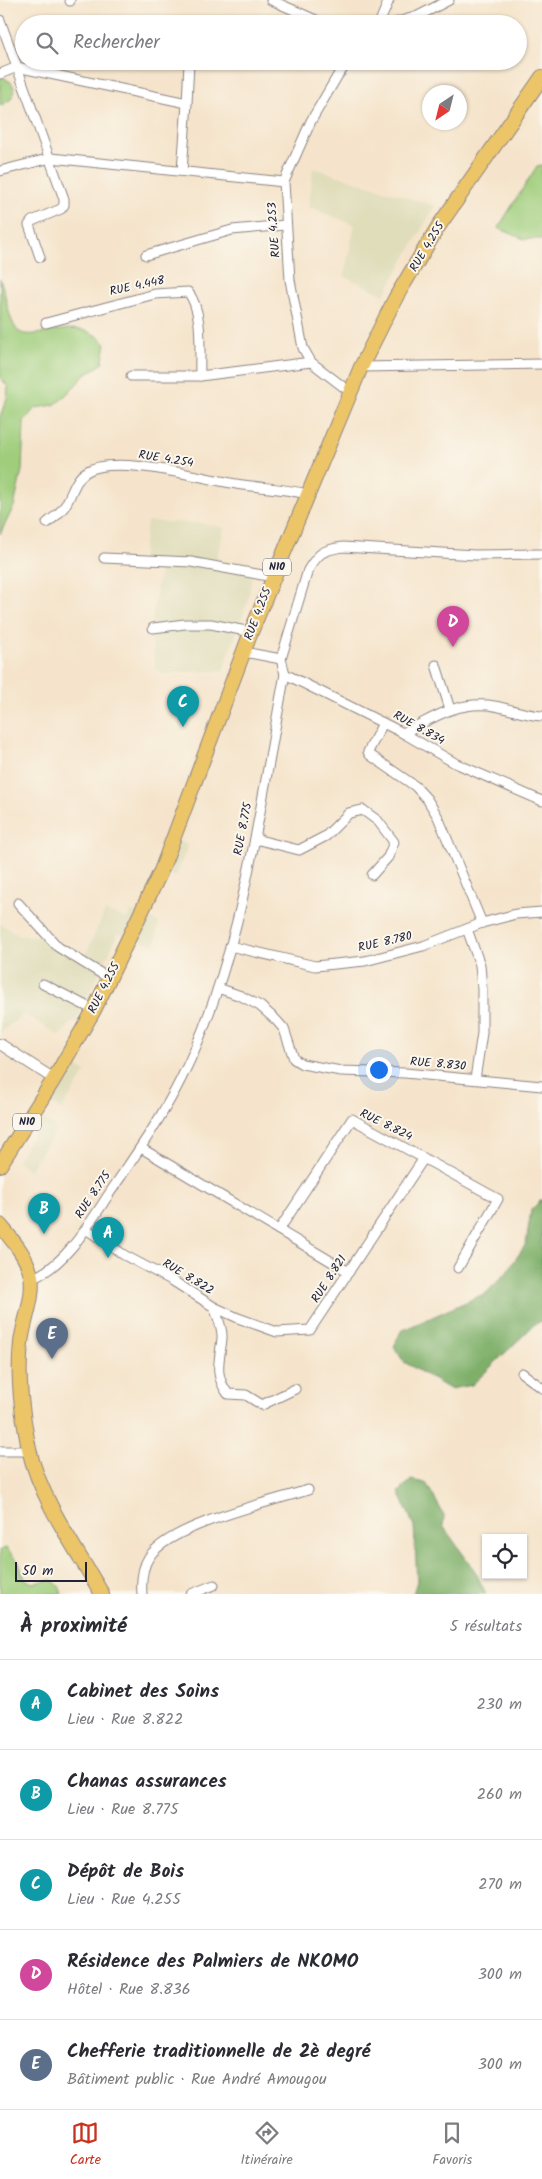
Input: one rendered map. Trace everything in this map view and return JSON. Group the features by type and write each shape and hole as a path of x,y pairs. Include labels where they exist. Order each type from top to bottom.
{"main road":[{"name":"RUE 4.255","path":"0,1165 54,1079 94,1010 161,871 251,632 361,366 396,297 438,227 542,77"},
{"path":"0,1225 16,1244 28,1263 31,1279 21,1343 20,1375 23,1415 30,1451 44,1490 102,1594"}],"street":[{"path":"271,0 305,15"},
{"path":"383,15 389,0"},
{"path":"420,15 449,0"},
{"path":"0,20 15,61"},
{"path":"0,74 15,68"},
{"path":"18,70 50,158 64,205 61,209 32,221 29,225 40,257"},
{"path":"31,70 187,104"},
{"path":"182,171 189,70"},
{"name":"RUE 4.253","path":"341,70 311,121 284,182 285,225 290,280 303,348 311,362 350,392"},
{"path":"0,171 50,158 284,182"},
{"path":"146,255 232,230 285,225"},
{"name":"RUE 4.448","path":"46,323 154,294 188,292 197,310 200,376"},
{"path":"131,376 200,376 311,362"},
{"path":"361,366 542,364"},
{"name":"RUE 4.254","path":"47,523 65,506 76,482 84,473 94,468 112,466 142,467 242,485 307,494"},
{"path":"244,652 281,659 308,570 324,550 343,546 475,555 542,554"},
{"path":"104,558 191,562 273,577"},
{"path":"153,628 185,624 211,624 251,632"},
{"name":"RUE 8.775","path":"31,1279 44,1274 86,1229 141,1148 181,1079 218,988 230,946 255,839 285,674 281,659"},
{"path":"436,665 450,709"},
{"name":"RUE 8.834","path":"285,674 403,732 455,763 542,800"},
{"path":"403,732 450,709 489,705 542,716"},
{"path":"382,723 368,752 415,786 427,799 438,817 482,923"},
{"path":"255,839 299,850 326,836 349,813 363,810 378,821 394,842 388,857 372,875"},
{"path":"18,903 58,947 110,979"},
{"name":"RUE 8.780","path":"230,946 315,966 374,959 423,946 482,923 516,914 542,912"},
{"path":"467,929 480,965 482,989 482,1033 475,1079"},
{"path":"43,984 94,1010"},
{"name":"RUE 8.830","path":"218,988 241,996 260,1006 276,1020 284,1030 294,1059 302,1064 341,1071 405,1073 542,1086"},
{"path":"0,1044 54,1079"},
{"name":"RUE 8.824","path":"279,1230 352,1119 498,1199 458,1268"},
{"path":"141,1148 349,1272"},
{"name":"RUE 8.821","path":"214,1307 277,1332 310,1330 424,1158"},
{"name":"RUE 8.822","path":"86,1229 124,1255 214,1307 222,1336 218,1365 221,1384 228,1394 246,1395 262,1405 295,1389"},
{"path":"522,1373 542,1388"},
{"path":"0,1451 30,1451"},
{"path":"142,1594 141,1582 148,1557 159,1546 193,1526 308,1490"},
{"path":"192,1594 214,1585"}],"shaded area":[{"path":"313,168 435,206 384,295 344,276 355,225 309,207"},
{"path":"147,521 195,524 196,522 224,528 215,565 222,566 226,562 253,570 248,600 223,671 183,672 163,675 155,668 151,628 160,567 142,560"},
{"path":"179,842 188,845 176,877 167,874"},
{"path":"105,911 127,919 131,912 159,922 155,945 118,934 76,1022 73,1021 60,1036 24,1014 0,1033 0,924 20,935 41,937 87,961 89,958 86,954"},
{"path":"74,1065 86,1072 61,1110 50,1103"},
{"path":"43,1119 57,1128 30,1170 17,1161"}],"green space":[{"path":"3,77 12,83 15,91 10,100 0,106 0,78"},
{"path":"542,165 542,239 524,239 498,228 537,166"},
{"path":"0,279 11,319 17,330 24,334 33,334 69,329 82,330 95,335 106,344 102,364 86,374 61,400 54,405 35,408 24,421 22,470 14,506 0,534 0,416 7,398 8,387 0,377"},
{"path":"542,1199 542,1321 535,1324 472,1385 450,1389 404,1362 394,1347 401,1331 486,1293 507,1272 526,1244 531,1210"},
{"path":"411,1480 426,1483 444,1515 443,1526 475,1571 486,1594 413,1594 417,1581 414,1526 399,1492"},
{"path":"6,1548 19,1563 25,1579 32,1583 52,1580 59,1586 62,1594 0,1594 0,1550"}],"place":[{"name":"Résidence des Palmiers de NKOMO","path":"453,647"},
{"name":"Dépôt de Bois","path":"183,727"},
{"name":"Chanas assurances","path":"44,1234"},
{"name":"Cabinet des Soins","path":"108,1258"},
{"name":"Chefferie traditionnelle de 2è degré","path":"52,1359"}]}
